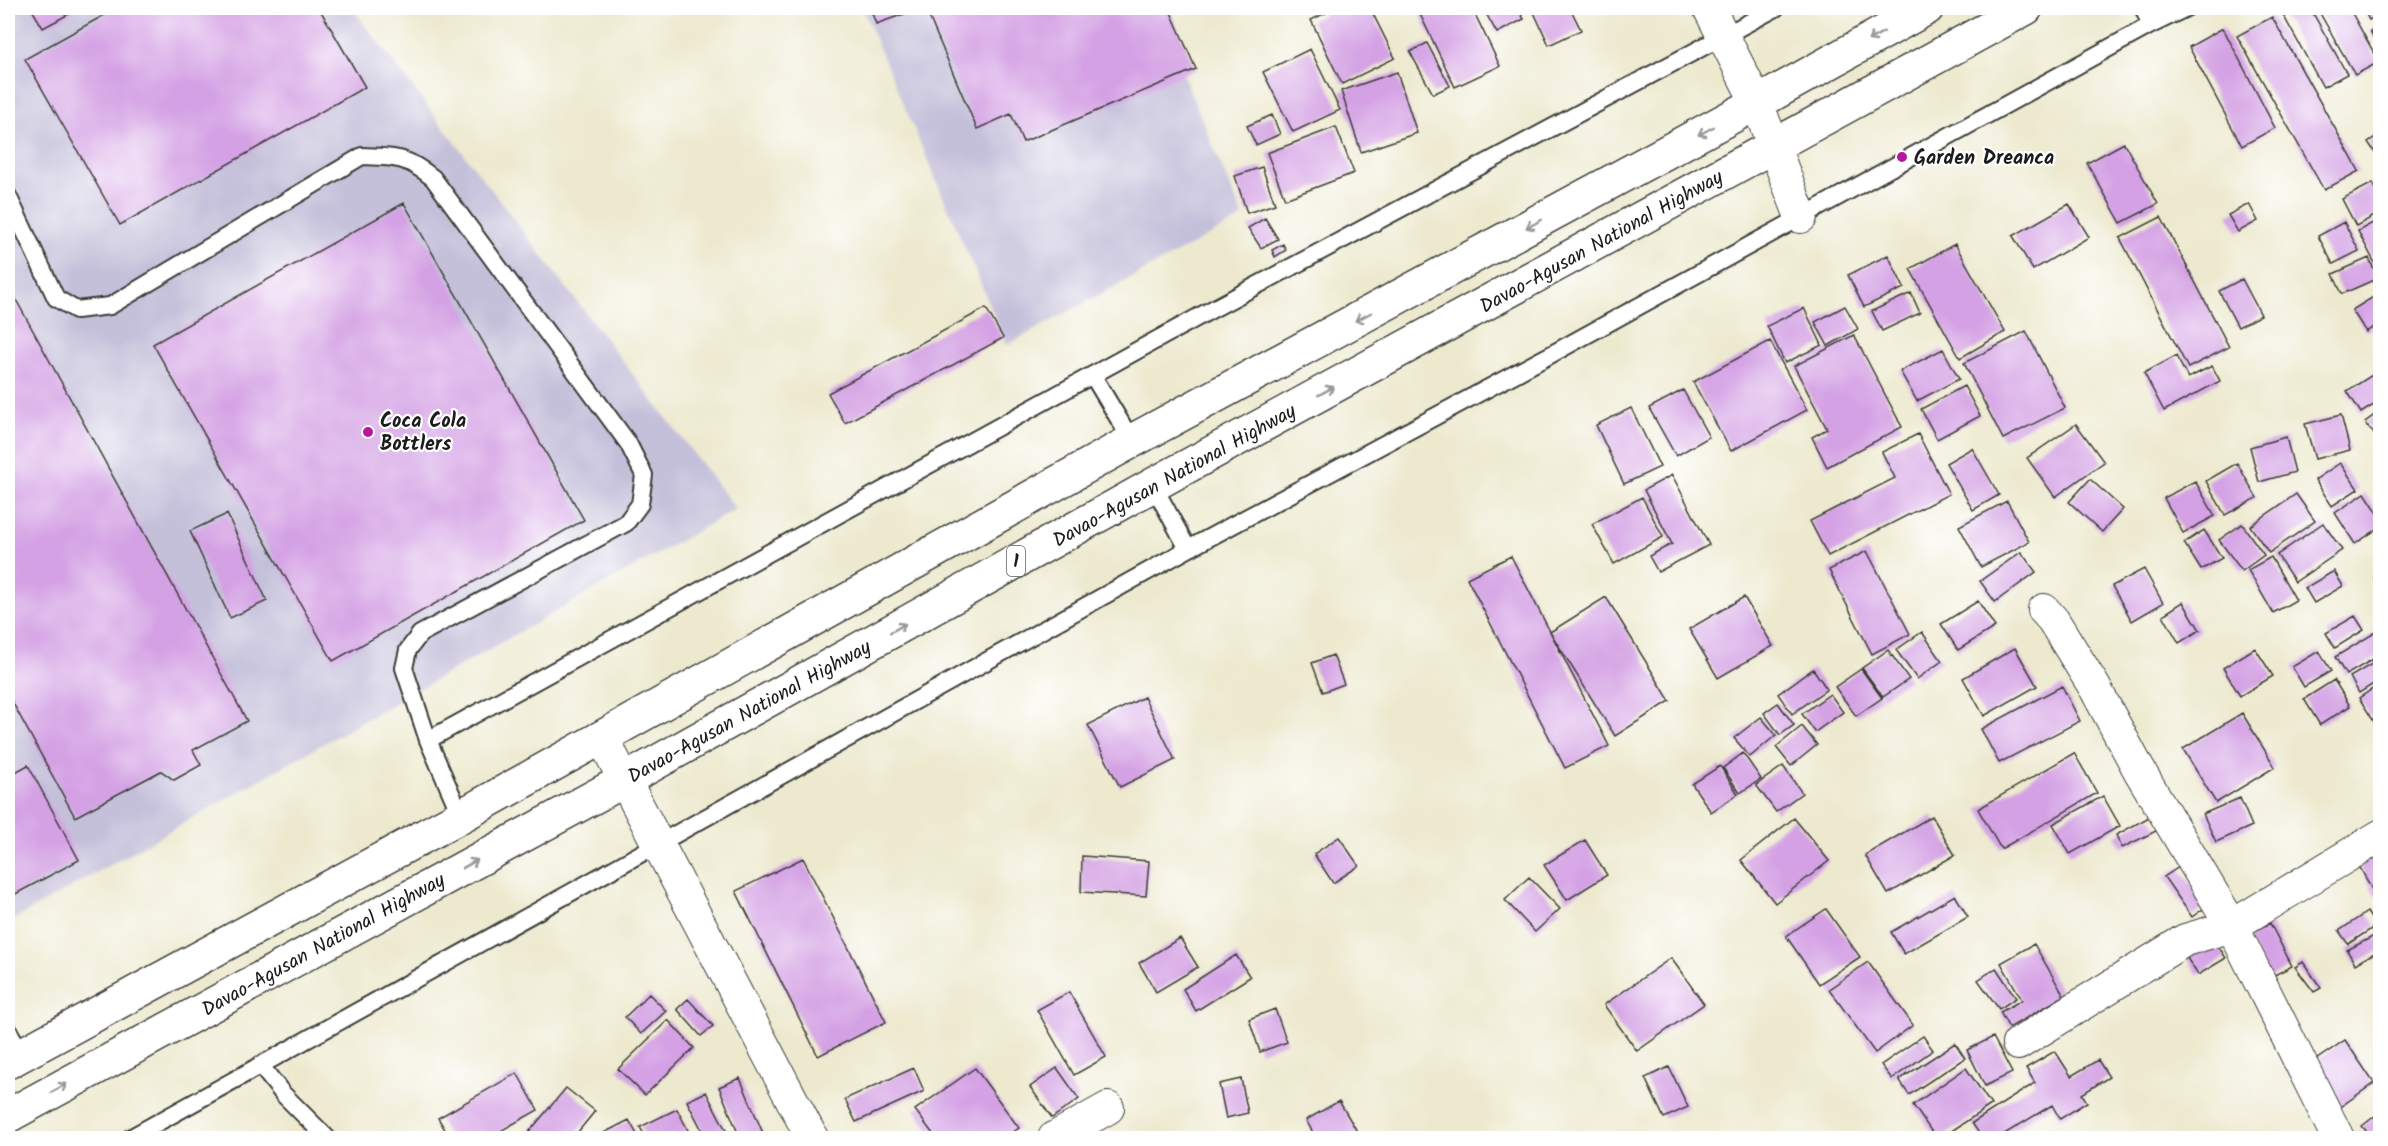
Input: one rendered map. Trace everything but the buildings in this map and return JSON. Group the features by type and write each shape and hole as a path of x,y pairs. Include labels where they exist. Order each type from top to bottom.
{"highway":[{"path":"12,1049 461,816 1132,441 1757,103 1927,8"},
{"name":"Davao-Agusan National Highway","path":"8,1116 625,780 1153,485 2026,8"}],"street":[{"path":"1708,8 1757,103 1800,217"},
{"path":"2044,610 2053,620 2096,688 2139,770 2232,926 2338,1138"},
{"path":"602,737 812,1138"},
{"path":"2018,1044 2185,940 2232,926 2380,836"},
{"path":"1054,1138 1108,1108"}],"lane":[{"path":"428,740 1209,311 1776,8"},
{"path":"2143,8 2151,25"},
{"path":"130,1138 1188,549 1550,355 2151,25 2187,8"},
{"path":"8,196 57,298 76,310 110,306 362,156 390,156 414,163 433,178 628,443 644,475 640,504 626,524 420,634 408,650 404,668 428,740 461,816"},
{"path":"1093,376 1132,441"},
{"path":"1153,485 1188,549"},
{"path":"260,1065 283,1094 327,1138"}],"shaded area":[{"path":"8,8 352,8 736,509 8,923"},
{"path":"862,8 1155,8 1243,217 1007,345"}],"place":[{"name":"Garden Dreanca","path":"1902,157"},
{"name":"Coca Cola Bottlers","path":"368,432"}]}
